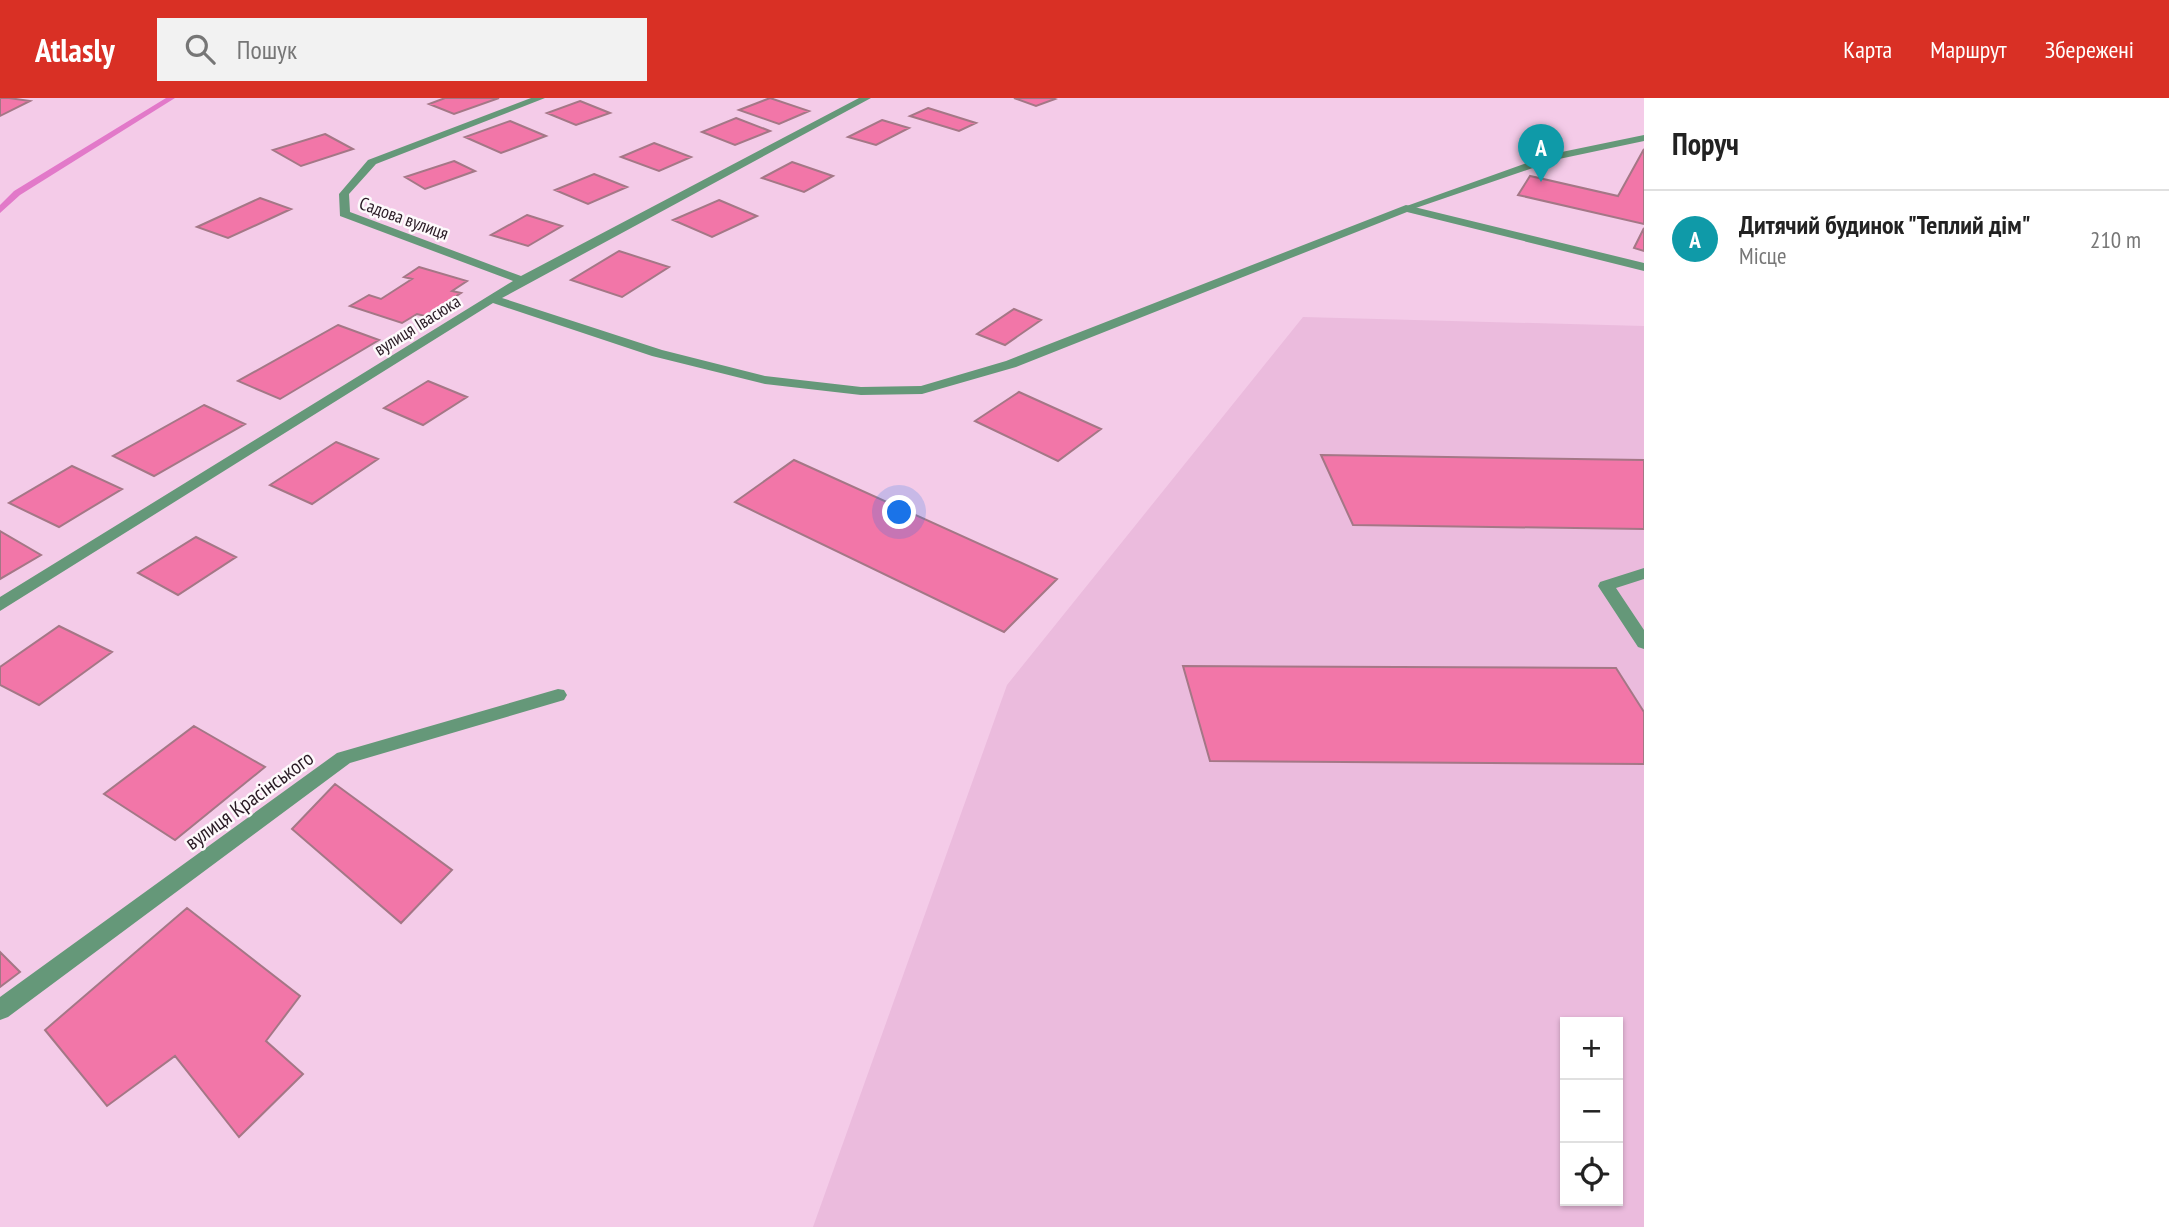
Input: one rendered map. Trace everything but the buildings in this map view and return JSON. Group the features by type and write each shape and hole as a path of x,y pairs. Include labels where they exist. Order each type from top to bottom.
{"street":[{"name":"Садова вулиця","path":"522,279 344,214 344,194 372,162 540,98"},
{"name":"вулиця Івасюка","path":"0,605 522,279 866,98"},
{"path":"493,299 657,352 765,380 862,391 922,390 1011,364 1406,208 1556,156 1644,138"},
{"path":"1406,208 1644,267"},
{"path":"1644,573 1606,586 1644,643"},
{"name":"вулиця Красінського","path":"0,1010 344,758 558,695"}],"shaded area":[{"path":"1303,317 1644,326 1644,1227 813,1227 1007,685"}],"waterway":[{"path":"0,210 17,193 171,98"}],"place":[{"name":"Дитячий будинок \"Теплий дім\"","path":"1541,182"}]}
